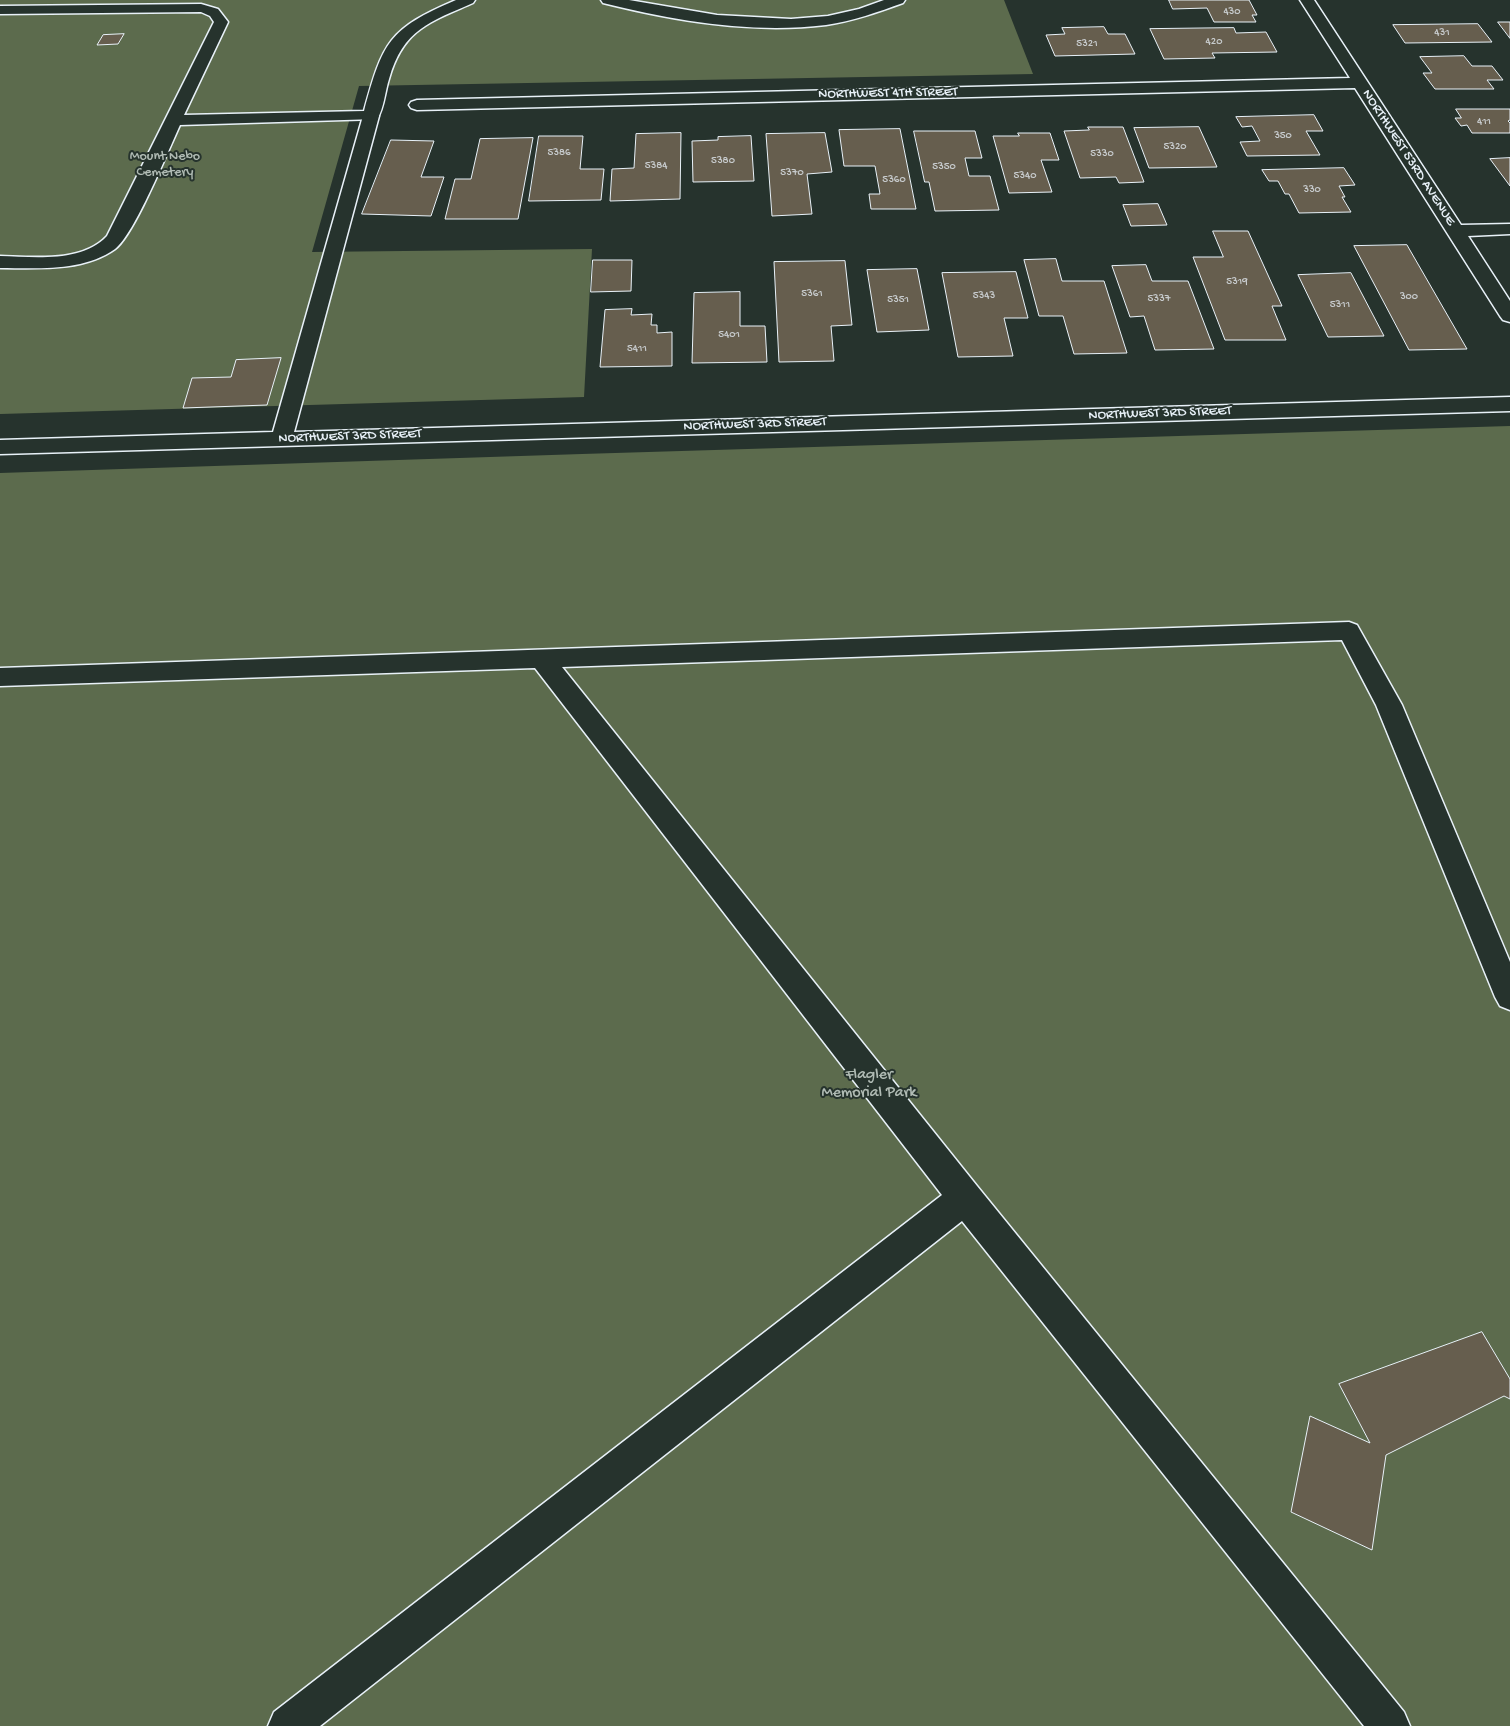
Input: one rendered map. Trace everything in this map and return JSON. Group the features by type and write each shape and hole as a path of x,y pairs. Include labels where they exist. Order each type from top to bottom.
{"street":[{"path":"282,438 370,116 389,56 396,44 408,31 426,20 468,0"},
{"path":"608,0 678,14 751,22 794,24 848,18 898,0"},
{"name":"NORTHWEST 53RD AVENUE","path":"1307,0 1510,316"},
{"path":"0,10 95,4 201,8 212,10 219,15 221,22 120,232 107,246 89,255 69,259 0,262"},
{"name":"NORTHWEST 4TH STREET","path":"417,104 1359,83"},
{"path":"174,120 370,116"},
{"path":"1455,231 1510,229"},
{"name":"NORTHWEST 3RD STREET","path":"0,447 1510,404"},
{"path":"0,678 1349,631 1389,704 1510,996"},
{"path":"540,658 965,1198 1390,1726"},
{"path":"288,1726 965,1198"}],"green space":[{"name":"Mount Nebo Cemetery","path":"0,0 1004,0 1033,74 359,86 312,252 592,249 584,397 0,414"},
{"name":"Flagler Memorial Park","path":"1510,426 1510,1726 0,1726 0,473"}],"building":[{"path":"1169,0 1249,0 1257,15 1252,15 1256,22 1214,22 1207,8 1173,9"},
{"path":"1498,22 1510,22 1510,38"},
{"path":"1478,24 1492,42 1405,43 1393,25"},
{"path":"1104,27 1108,34 1125,34 1135,54 1055,56 1046,35 1065,34 1062,28"},
{"path":"1234,28 1236,33 1266,32 1277,52 1212,53 1215,58 1164,59 1150,29"},
{"path":"124,34 118,44 97,45 103,35"},
{"path":"1464,56 1472,66 1492,66 1503,80 1487,80 1494,89 1435,89 1423,73 1432,73 1420,57"},
{"path":"1456,109 1510,109 1510,120 1508,121 1510,123 1510,133 1472,133 1467,125 1461,126 1455,118 1461,118"},
{"path":"1314,115 1323,131 1306,131 1320,155 1247,156 1240,142 1260,141 1252,126 1242,127 1236,117"},
{"path":"1088,127 1123,127 1144,182 1119,183 1116,177 1080,178 1064,131 1089,130"},
{"path":"1199,127 1217,167 1149,168 1134,128"},
{"path":"900,129 916,209 871,209 869,194 880,194 875,166 844,166 839,130"},
{"path":"914,131 975,131 982,158 965,158 969,176 990,176 999,210 935,211 929,182 925,182"},
{"path":"681,133 680,199 610,201 612,169 634,168 636,134"},
{"path":"825,133 832,172 807,174 812,214 772,216 766,134"},
{"path":"1018,133 1050,133 1059,160 1041,160 1052,192 1009,193 993,136 1019,136"},
{"path":"539,136 583,136 580,169 604,169 601,200 529,201"},
{"path":"751,136 754,181 693,182 692,141 718,140 718,137"},
{"path":"533,138 518,219 445,219 455,179 471,179 480,139"},
{"path":"391,140 434,141 421,177 444,177 431,216 362,214"},
{"path":"1510,158 1510,186 1490,159"},
{"path":"1344,168 1355,185 1339,186 1345,197 1342,197 1351,212 1299,213 1289,194 1285,194 1278,181 1269,181 1262,170"},
{"path":"1158,204 1167,225 1131,226 1123,205"},
{"path":"1213,231 1248,231 1282,306 1272,306 1286,340 1225,340 1193,257 1223,257"},
{"path":"1407,245 1467,349 1409,350 1354,246"},
{"path":"1056,259 1062,281 1104,281 1127,353 1074,354 1063,316 1039,316 1024,260"},
{"path":"593,260 632,260 631,291 591,292"},
{"path":"845,261 852,325 831,326 834,361 779,362 774,262"},
{"path":"1146,265 1152,281 1188,281 1214,349 1155,350 1144,316 1130,317 1112,266"},
{"path":"917,269 929,330 877,332 867,270"},
{"path":"1016,272 1028,318 1004,318 1013,356 958,357 942,273"},
{"path":"1351,273 1384,336 1328,337 1298,275"},
{"path":"740,292 740,326 765,326 767,362 692,363 694,293"},
{"path":"632,309 631,315 652,314 651,325 657,325 657,333 672,332 672,366 600,367 605,310"},
{"path":"281,358 267,405 183,408 192,378 231,377 236,360"},
{"path":"1482,1332 1510,1379 1510,1399 1504,1396 1386,1455 1372,1550 1291,1512 1310,1416 1370,1443 1339,1384"}]}
